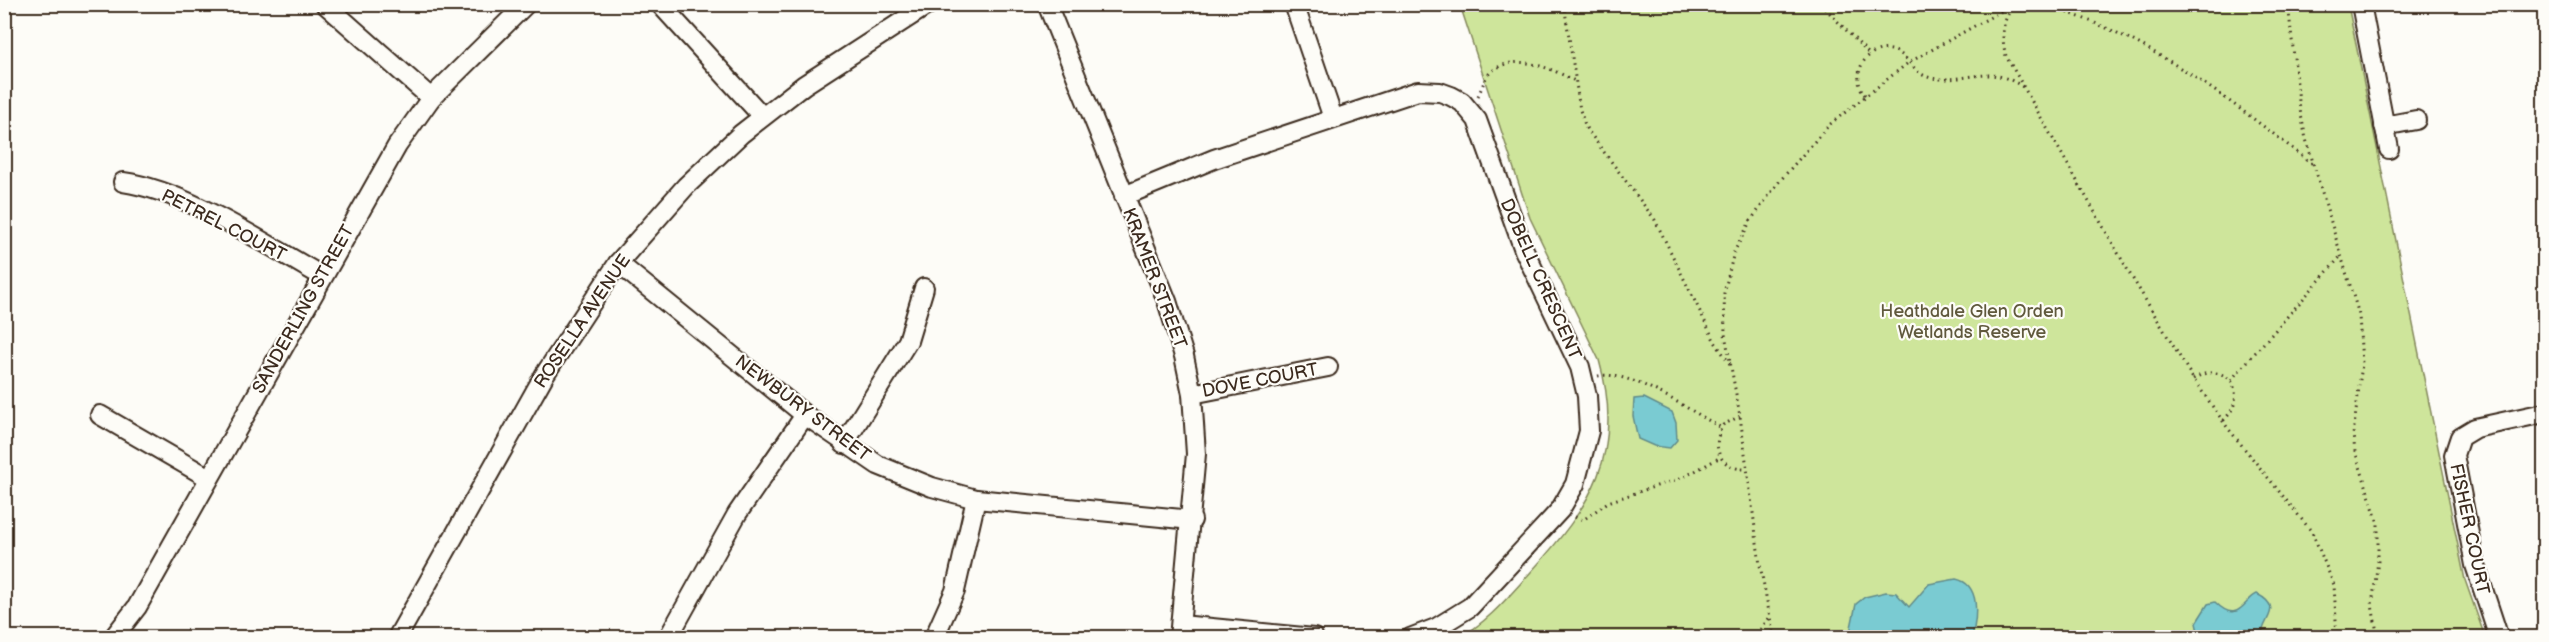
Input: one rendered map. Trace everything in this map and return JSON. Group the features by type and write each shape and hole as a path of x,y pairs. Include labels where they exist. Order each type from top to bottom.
{"street":[{"path":"325,4 431,98"},
{"name":"SANDERLING STREET","path":"112,638 137,607 375,181 431,98 526,4"},
{"path":"660,4 762,116"},
{"name":"ROSELLA AVENUE","path":"398,638 545,374 618,263 686,186 762,116 845,57 929,4"},
{"name":"KRAMER STREET","path":"1047,4 1173,319 1192,394 1196,454 1192,520 1180,631"},
{"path":"1294,4 1334,118"},
{"path":"2361,4 2389,149"},
{"path":"1124,196 1214,159 1406,94 1430,90 1451,96 1471,111"},
{"name":"DOBELL CRESCENT","path":"1410,638 1436,628 1470,608 1560,510 1575,484 1587,448 1589,413 1584,380 1575,355 1524,250 1482,131 1471,111"},
{"path":"2384,126 2416,120"},
{"name":"PETREL COURT","path":"123,182 147,186 187,202 322,276"},
{"name":"NEWBURY STREET","path":"618,263 805,415 844,444 879,465 932,488 976,499 1192,520"},
{"path":"844,444 908,341 924,288"},
{"name":"DOVE COURT","path":"1192,394 1328,367"},
{"name":"FISHER COURT","path":"2499,638 2475,565 2454,455 2460,437 2475,428 2544,413"},
{"path":"668,638 737,514 805,415"},
{"path":"100,416 209,477"},
{"path":"934,638 955,591 976,499"},
{"path":"1180,631 1314,638"}],"path":[{"path":"1564,4 1580,110 1586,128 1655,220 1715,342 1731,365"},
{"path":"1821,4 1869,54"},
{"path":"2001,4 2002,11"},
{"path":"1774,638 1758,553 1740,416 1725,334 1724,293 1734,252 1751,220 1803,152 1865,95 1908,63 2015,4"},
{"path":"2015,4 2006,19 2003,43 2006,56 2193,379 2223,421 2312,532 2334,585 2337,638"},
{"path":"2038,4 2112,31 2162,56 2220,93 2314,166"},
{"path":"2288,4 2300,110 2314,166 2359,315 2362,364 2353,435 2359,467 2378,523 2379,561 2372,605 2378,638"},
{"path":"1865,95 1859,82 1861,64 1869,54 1887,50 1897,52 1915,71 1942,80 1986,74 2013,80 2024,88"},
{"path":"1471,111 1491,72 1503,65 1537,64 1576,81"},
{"path":"2231,380 2342,255"},
{"path":"2193,379 2203,373 2214,372 2231,380 2236,396 2235,406 2223,421"},
{"path":"1584,380 1608,374 1626,379 1657,392 1722,428"},
{"path":"1740,416 1722,428 1716,446 1719,458 1738,470 1747,469"},
{"path":"1560,510 1583,520 1608,502 1684,477 1719,458"},
{"path":"1736,638 1739,634 1755,636 1770,617"}],"green space":[{"name":"Heathdale Glen Orden Wetlands Reserve","path":"1460,5 2348,5 2465,580 2485,637 1459,638 1479,624 1514,591 1570,525 1598,477 1605,451 1608,424 1606,393 1599,360 1530,218"}],"water":[{"path":"1644,398 1672,412 1676,423 1677,440 1670,448 1654,446 1638,439 1633,416 1634,399"},
{"path":"1956,579 1964,582 1973,595 1976,612 1972,637 1849,637 1856,604 1865,597 1886,592 1896,593 1909,607 1929,584"},
{"path":"2257,594 2265,599 2271,610 2262,631 2262,637 2199,636 2196,623 2208,604 2215,602 2223,609 2230,612 2235,611"}]}
